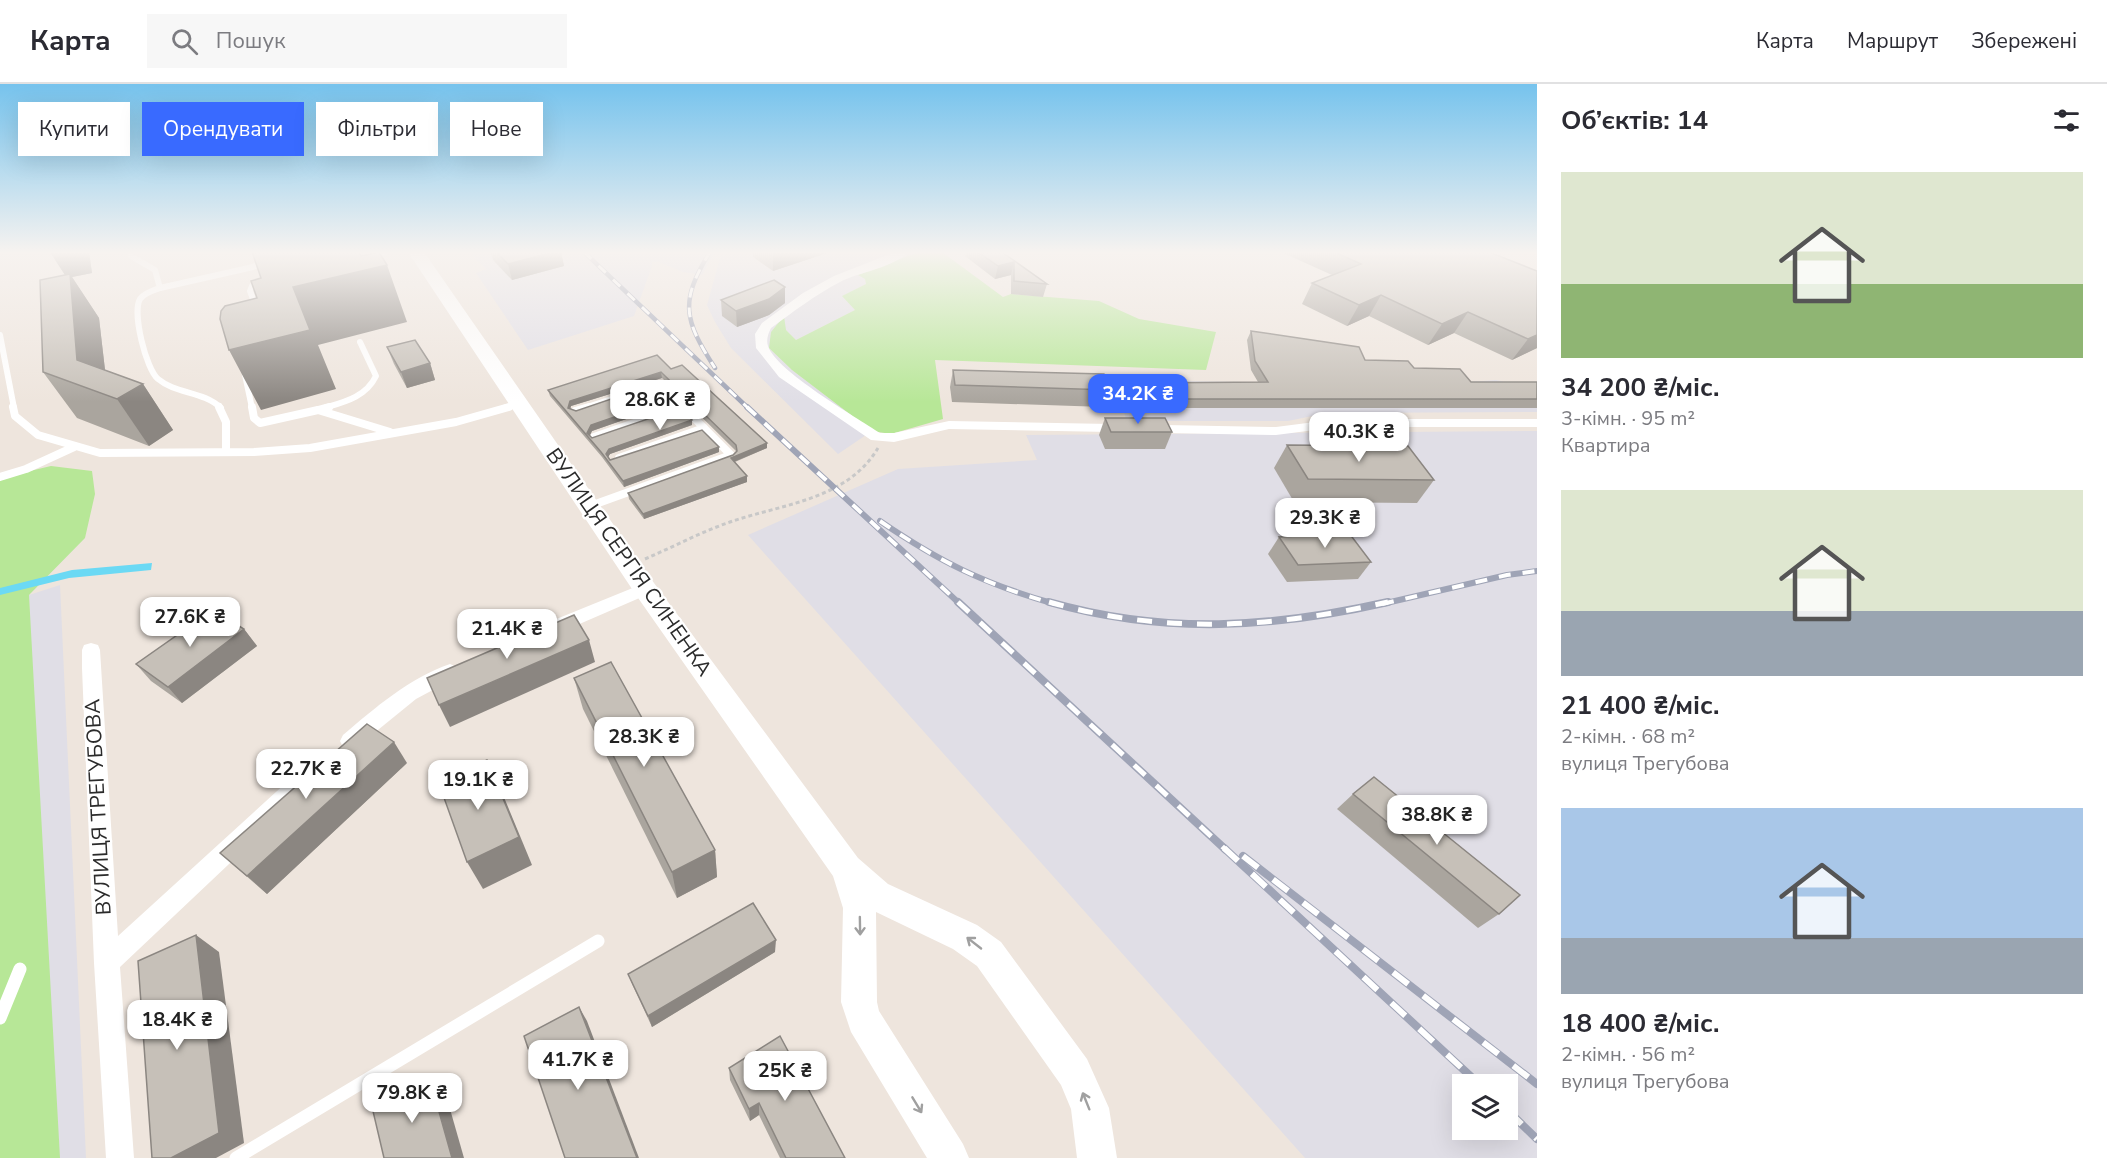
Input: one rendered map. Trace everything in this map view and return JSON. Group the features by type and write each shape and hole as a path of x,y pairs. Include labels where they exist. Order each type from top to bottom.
{"street":[{"name":"ВУЛИЦЯ СЕРГІЯ СИНЕНКА","path":"451,302 645,589 847,869 876,895 965,937 988,954 1074,1072 1090,1108 1097,1158"},
{"path":"799,302 766,326 760,340 762,348 784,374 869,434 881,438 891,438 925,428 949,425 1276,431 1338,423 1537,423"},
{"path":"536,635 645,589"},
{"name":"ВУЛИЦЯ ТРЕГУБОВА","path":"91,650 92,712 98,787 106,963 120,1158"},
{"path":"334,755 399,699 428,681 471,662"},
{"name":"ВУЛИЦЯ ТРЕГУБОВА","path":"106,963 307,777"},
{"name":"ВУЛИЦЯ СЕРГІЯ СИНЕНКА","path":"847,869 859,908 859,1002 864,1019 949,1158"}],"lane":[{"path":"139,302 137,305 144,349 150,372 164,383 213,401 222,408 226,419 226,452"},
{"path":"255,302 263,322"},
{"path":"0,336 15,417 38,435 100,453 226,452 310,448 456,422 521,403"},
{"path":"246,367 245,375 254,417 264,424 318,410 361,394 375,382 376,376 360,342"},
{"path":"575,411 660,383 730,454 590,506"},
{"path":"594,436 682,406"},
{"path":"318,410 393,433"},
{"path":"613,460 704,428"},
{"path":"0,477 26,469 74,447"},
{"path":"236,1158 598,941"},
{"path":"0,1018 20,969"}],"path":[{"path":"629,565 738,519 783,509 835,489 872,462 881,438"}],"shaded area":[{"path":"496,302 639,302 634,316 528,350"},
{"path":"708,302 848,302 855,310 796,340 786,330 769,348 792,370 872,431 838,454 731,348 707,305"},
{"path":"1112,380 1431,385 1496,380 1537,389 1537,412 1327,413 1288,421 1127,421"},
{"path":"1537,431 1537,1158 1305,1158 748,535 898,469 1037,460 1026,435"},
{"path":"60,585 86,1158 45,1158 29,595"}],"green space":[{"path":"848,302 1101,302 1139,319 1216,332 1206,370 935,360 943,419 891,434 872,431 792,370 769,348 771,332 784,316 786,330 796,340 855,310"},
{"path":"51,466 92,471 95,494 85,538 29,595 60,1158 0,1158 0,478"}],"water":[{"path":"152,563 151,570 69,578 0,595 0,588 72,570"}],"building":[{"path":"41,302 72,302 77,360 143,384 117,399 43,372"},
{"path":"241,302 299,302 310,330 229,350 220,319 221,311 225,306"},
{"path":"724,302 760,302 736,311"},
{"path":"1396,302 1537,302 1537,335 1528,339 1468,312 1442,324"},
{"path":"1251,331 1359,347 1365,360 1408,361 1414,368 1460,369 1471,382 1537,382 1537,399 1145,399 1136,383 1268,382 1255,361"},
{"path":"415,340 430,363 401,372 387,347"},
{"path":"657,355 671,369 682,365 767,443 731,458 747,476 643,514 628,493 733,455 737,451 736,445 661,372 570,401 568,408 576,411 658,383 672,397 591,425 587,433 592,438 680,408 692,420 609,449 606,454 610,460 702,430 719,447 623,481 548,390"},
{"path":"953,370 1104,374 1110,390 955,385"},
{"path":"1105,418 1165,418 1172,432 1111,432"},
{"path":"1287,445 1408,446 1434,480 1308,479"},
{"path":"1349,533 1371,562 1298,565 1279,537"},
{"path":"213,610 244,629 168,687 136,664"},
{"path":"574,615 589,640 439,705 427,678"},
{"path":"611,662 715,850 672,872 574,678"},
{"path":"367,724 394,742 247,876 220,853"},
{"path":"487,760 519,837 467,862 438,781"},
{"path":"1374,777 1520,895 1499,914 1353,794"},
{"path":"753,903 776,940 648,1016 628,974"},
{"path":"196,935 219,1133 171,1158 152,1158 138,961"},
{"path":"579,1007 637,1158 565,1158 524,1036"},
{"path":"780,1036 845,1158 786,1158 759,1103 749,1109 729,1068"},
{"path":"429,1076 452,1158 384,1158 372,1107"}],"railway":[{"path":"637,302 748,408"},
{"path":"690,302 689,311 697,337 715,368"},
{"path":"747,407 960,604"},
{"path":"880,521 943,560 984,580 1055,604"},
{"path":"1382,604 1507,575 1537,571"},
{"path":"958,602 1226,850"},
{"path":"1049,602 1092,613 1135,620 1219,624 1303,618 1388,602"},
{"path":"1224,848 1468,1074"},
{"path":"1243,856 1537,1084"},
{"path":"1518,1121 1537,1139"}]}
